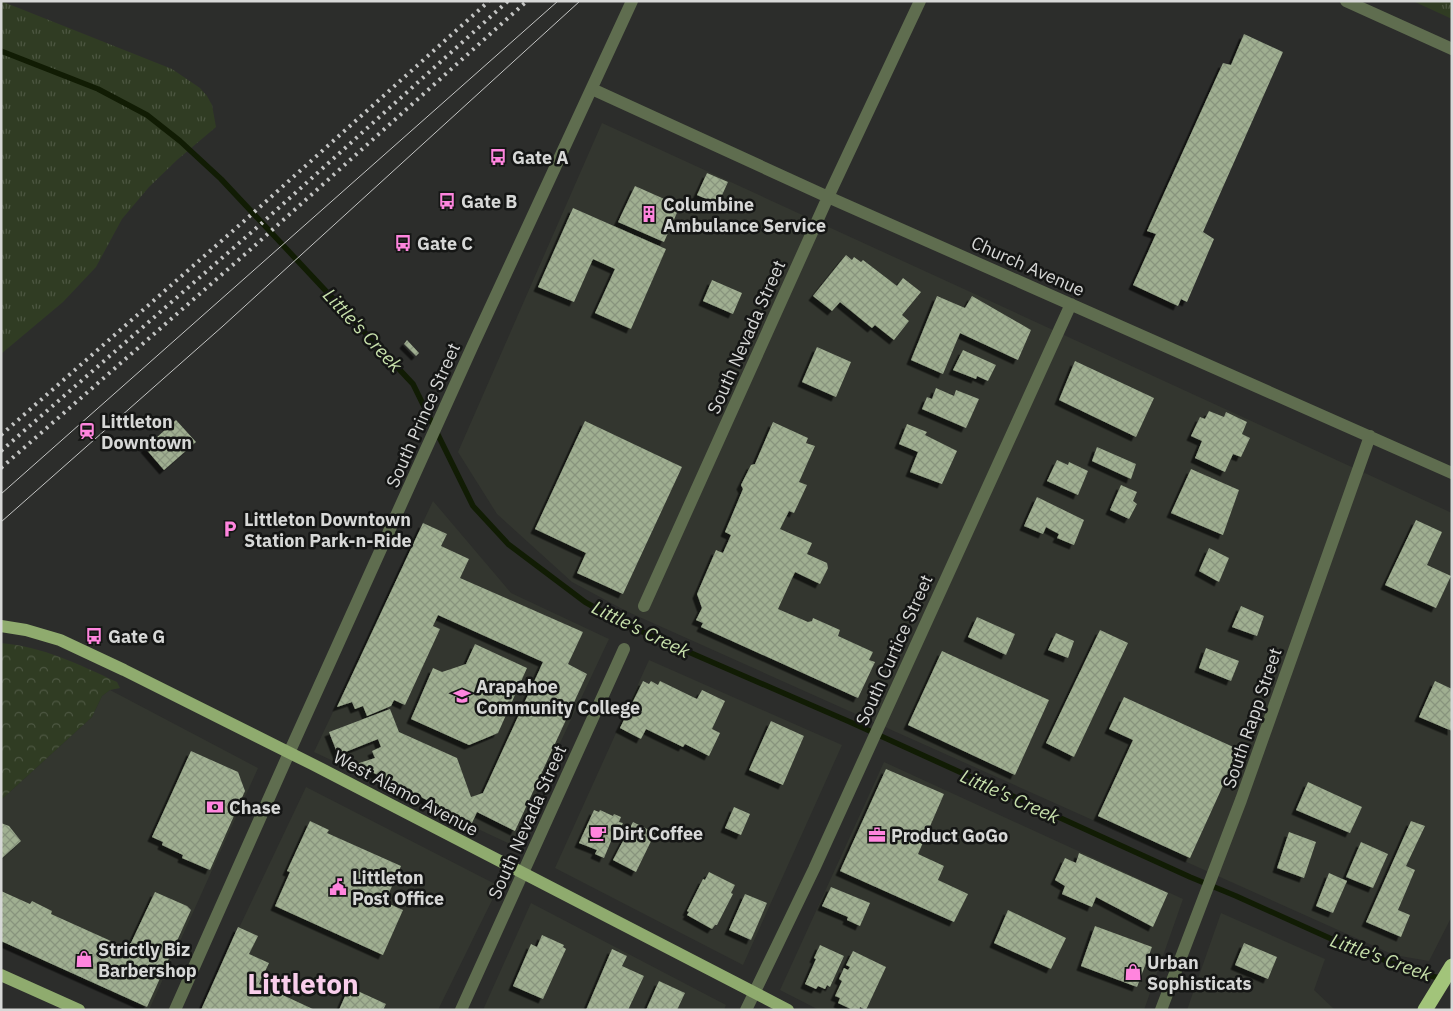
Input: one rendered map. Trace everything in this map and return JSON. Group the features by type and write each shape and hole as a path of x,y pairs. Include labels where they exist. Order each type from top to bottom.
{"highway":[{"path":"1428,1005 1452,966"}],"main road":[{"name":"West Alamo Avenue","path":"1,626 26,630 60,640 289,752 788,1010"},
{"path":"1,975 79,1010"}],"street":[{"name":"South Prince Street","path":"175,1010 289,752 632,1"},
{"name":"South Nevada Street","path":"644,606 828,197 920,1"},
{"path":"1346,1 1452,49"},
{"name":"Church Avenue","path":"592,89 828,197 1452,472"},
{"name":"South Curtice Street","path":"746,1010 814,869 1071,304"},
{"name":"South Rapp Street","path":"1162,1010 1244,792 1370,436"},
{"name":"South Nevada Street","path":"461,1010 624,650"}],"shaded area":[{"path":"602,123 1452,513 1452,916 1429,961 1394,955 626,611 572,582 497,514 458,452"},
{"name":"Arapahoe Community College","path":"433,501 511,593 609,639 512,845 314,752"},
{"path":"649,660 842,745 743,965 555,868"},
{"path":"110,690 258,768 149,1010 1,944 1,800 92,717 102,696"},
{"path":"884,762 1183,899 1144,1010 819,1010 780,990"},
{"path":"306,787 499,886 438,1010 200,1010"},
{"path":"531,903 726,1005 724,1010 483,1010"},
{"path":"1221,913 1325,959 1314,990 1335,1010 1187,1010"}],"green space":[{"path":"1,1 172,69 200,88 207,96 212,105 216,127 149,187 122,219 96,267 63,302 1,354"},
{"path":"1413,1 1452,1 1452,19"},
{"path":"1,643 32,648 61,657 117,682 120,688 110,690 102,696 92,717 1,800"}],"building":[{"path":"1244,34 1283,52 1203,232 1214,239 1187,302 1181,299 1178,306 1133,285 1156,234 1147,231 1223,63 1231,65"},
{"path":"707,173 728,182 718,204 697,195"},
{"name":"Columbine Ambulance Service","path":"635,186 680,206 664,242 618,222"},
{"path":"573,208 666,249 631,329 595,313 615,269 593,259 574,302 538,287"},
{"path":"846,255 852,260 854,257 861,262 863,260 897,286 903,278 921,292 902,315 909,321 894,340 875,325 872,328 840,302 832,311 813,296"},
{"path":"712,280 742,293 733,314 703,301"},
{"path":"937,296 965,308 972,296 1031,330 1018,360 960,333 943,374 911,360"},
{"path":"407,340 419,353 416,356 404,344"},
{"path":"817,347 851,362 836,397 802,382"},
{"path":"963,350 996,365 988,381 977,376 976,379 953,370"},
{"path":"1075,361 1154,398 1136,437 1059,400"},
{"path":"936,388 954,396 956,390 979,399 966,428 922,409 927,397 932,399"},
{"path":"1209,411 1224,417 1226,412 1247,422 1242,434 1250,438 1241,457 1233,454 1225,472 1195,458 1202,441 1191,436 1200,417 1205,419"},
{"path":"176,420 196,442 164,470 145,448"},
{"path":"585,421 682,467 623,594 577,573 586,553 535,529"},
{"path":"773,422 808,438 806,443 815,446 799,482 807,485 794,513 789,511 780,529 812,543 807,554 827,563 828,568 820,584 795,572 778,609 808,622 812,621 813,618 840,630 838,636 873,652 869,660 875,662 858,698 701,627 703,623 696,620 702,608 697,594 716,550 723,553 731,535 725,532 743,489 741,485 751,465 755,464"},
{"path":"907,424 927,432 925,435 957,451 942,484 910,472 918,452 899,444"},
{"path":"1097,447 1136,464 1131,479 1092,461"},
{"path":"1057,460 1068,465 1069,462 1088,471 1078,495 1047,481"},
{"path":"1191,469 1239,490 1223,535 1171,513"},
{"path":"1121,485 1137,492 1133,501 1137,504 1129,519 1110,510"},
{"path":"1037,497 1084,520 1074,545 1057,538 1059,534 1046,527 1043,534 1024,526"},
{"path":"1416,520 1442,532 1427,565 1451,576 1436,608 1385,585"},
{"path":"423,523 447,534 441,546 469,559 460,578 583,632 568,664 587,674 515,831 477,812 472,823 356,764 375,758 372,751 381,747 378,739 338,755 329,732 390,709 399,732 457,758 471,797 483,793 543,662 438,615 433,626 440,629 405,705 394,700 391,706 367,716 363,706 355,709 352,702 337,707"},
{"path":"1209,548 1229,558 1219,582 1199,571"},
{"path":"1241,606 1264,616 1257,636 1232,627"},
{"path":"977,617 1015,634 1006,655 968,637"},
{"path":"1100,630 1128,643 1074,757 1046,743"},
{"path":"1056,633 1074,641 1068,658 1048,650"},
{"path":"475,644 527,668 498,733 469,745 411,719 433,668 442,672 466,664"},
{"path":"1206,648 1239,661 1231,681 1199,668"},
{"path":"942,651 1049,700 1015,775 908,725"},
{"path":"643,681 649,684 651,681 658,685 660,681 697,699 702,690 725,701 712,729 720,733 709,756 685,744 683,747 646,729 641,739 620,728"},
{"path":"1435,681 1452,689 1452,731 1419,717"},
{"path":"1124,697 1242,751 1228,780 1226,779 1190,858 1098,816 1133,740 1109,729"},
{"path":"771,721 804,736 783,785 749,770"},
{"path":"191,751 238,772 245,791 210,870 182,858 183,855 162,845 163,842 152,837"},
{"path":"886,769 944,794 918,854 944,866 938,880 968,894 954,922 840,871"},
{"path":"1308,782 1362,807 1350,833 1296,810"},
{"path":"734,807 750,814 741,835 725,828"},
{"path":"594,810 599,812 600,810 613,816 614,814 621,817 619,822 623,823 617,836 614,834 604,858 595,854 597,850 579,843"},
{"name":"Littleton Post Office","path":"310,821 329,830 327,833 401,866 385,902 403,910 383,955 275,906 290,872 287,871"},
{"path":"1411,821 1425,826 1406,866 1415,870 1398,910 1410,915 1401,937 1366,922"},
{"path":"633,822 655,833 636,872 613,860"},
{"path":"1,823 9,826 21,841 1,859"},
{"path":"1289,832 1316,842 1304,878 1277,868"},
{"path":"1361,842 1388,854 1373,888 1346,877"},
{"path":"1079,853 1168,893 1153,927 1096,897 1092,907 1062,894 1065,886 1055,880 1065,858 1076,863"},
{"path":"709,872 735,885 731,893 733,894 717,925 712,929 687,915 689,912 687,911 703,879 705,880"},
{"path":"1329,873 1347,881 1333,913 1316,906"},
{"path":"831,887 870,903 860,926 847,920 848,917 822,906"},
{"path":"1,891 30,904 32,901 52,911 51,914 122,946 131,943 155,892 187,906 191,910 147,1007 1,941"},
{"path":"745,894 767,903 751,940 729,930"},
{"path":"1008,910 1066,938 1051,969 994,943"},
{"path":"1095,926 1152,947 1137,987 1081,966"},
{"path":"238,927 258,936 249,954 269,963 259,984 315,1010 201,1010"},
{"path":"542,935 564,945 563,947 566,949 543,999 513,986 531,944 537,947"},
{"path":"1244,943 1277,957 1268,979 1235,965"},
{"path":"820,945 844,956 830,987 827,985 825,989 818,986 816,989 805,984"},
{"path":"612,949 627,956 622,966 644,976 628,1010 586,1010"},
{"path":"853,951 886,967 866,1010 860,1007 859,1010 853,1010 838,1003 840,998 835,996 842,981 839,979 844,968 848,970 850,967 846,965"},
{"path":"659,981 685,993 677,1010 646,1010"},
{"path":"349,987 386,1004 383,1010 339,1010"}],"waterway":[{"name":"Little's Creek","path":"1,51 98,89 147,115 180,141 221,179 413,384 473,506 508,544 585,602 622,623 850,722 1190,877 1336,941 1414,972 1452,981"}],"tram line":[{"path":"1,494 558,1"},
{"path":"1,522 223,326 580,1"}],"railway":[{"path":"1,435 252,214 489,1"},
{"path":"1,451 262,223 508,1"},
{"path":"1,468 251,249 527,1"}],"place":[{"name":"Gate A","path":"498,157"},
{"name":"Gate B","path":"447,201"},
{"name":"Columbine Ambulance Service","path":"649,214"},
{"name":"Gate C","path":"403,243"},
{"name":"Littleton Downtown","path":"87,431"},
{"name":"Littleton Downtown Station Park-n-Ride","path":"230,529"},
{"name":"Gate G","path":"94,636"},
{"name":"Arapahoe Community College","path":"462,696"},
{"name":"Chase","path":"215,807"},
{"name":"Dirt Coffee","path":"598,833"},
{"name":"Product GoGo","path":"877,835"},
{"name":"Littleton Post Office","path":"338,887"},
{"name":"Strictly Biz Barbershop","path":"84,959"},
{"name":"Urban Sophisticats","path":"1133,972"}],"district":[{"name":"Littleton","path":"303,983"}]}
